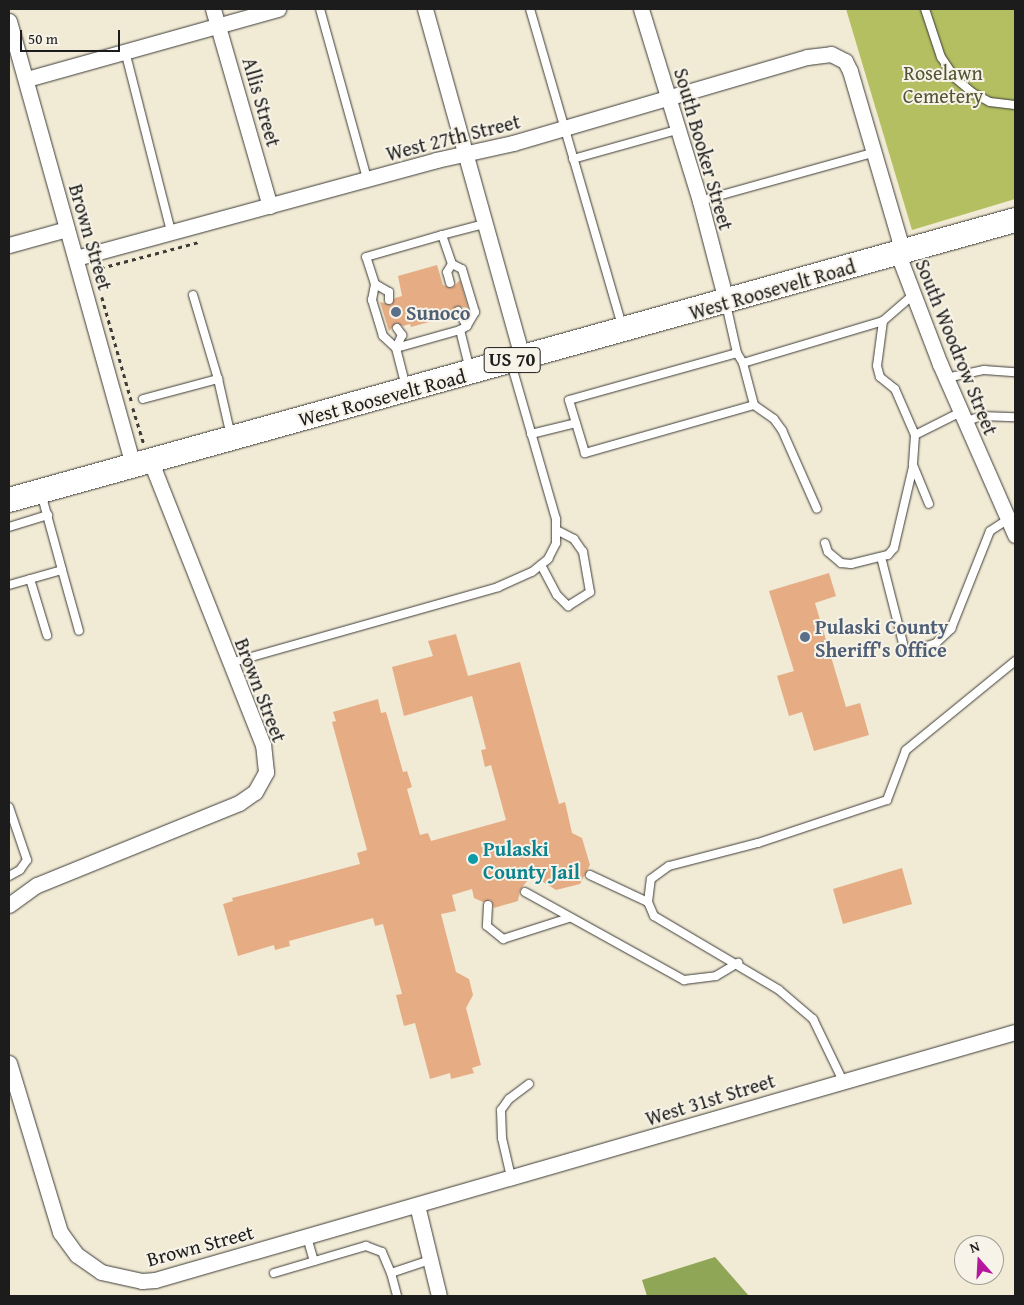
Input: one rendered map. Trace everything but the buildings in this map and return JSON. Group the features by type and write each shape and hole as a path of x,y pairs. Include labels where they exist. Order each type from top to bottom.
{"main road":[{"name":"West Roosevelt Road","path":"9,500 143,456 231,438 1015,220"}],"street":[{"name":"Allis Street","path":"213,9 270,206"},
{"path":"27,79 278,9"},
{"path":"425,9 466,154 516,359"},
{"name":"South Booker Street","path":"641,9 700,201 726,301"},
{"name":"Brown Street","path":"9,21 27,79 67,229 85,263 143,456 230,663 267,760 266,772 255,792 239,803 37,885 9,906"},
{"name":"West 27th Street","path":"85,263 171,232 367,179 565,129 807,57 823,53 839,56"},
{"name":"South Woodrow Street","path":"839,56 850,70 875,152 899,239 900,253 913,295 946,378 1012,526"},
{"path":"9,245 67,229"},
{"name":"West 31st Street","path":"417,1205 1015,1032"},
{"name":"Brown Street","path":"9,1065 54,1219 77,1255 101,1272 128,1280 155,1280 417,1205"},
{"path":"417,1205 439,1296"}],"lane":[{"path":"320,9 367,179"},
{"path":"530,9 623,330"},
{"path":"925,9 938,50 955,78 973,93 990,102 1015,105"},
{"path":"125,51 171,232"},
{"path":"574,159 677,130"},
{"path":"700,201 875,152"},
{"path":"396,348 383,336 372,300 375,284 366,257 484,224"},
{"path":"396,348 464,328 475,312 462,269 452,264 442,235"},
{"path":"450,283 447,272 452,264"},
{"path":"375,284 391,296"},
{"path":"743,364 883,321 913,295"},
{"path":"193,296 218,379 231,438"},
{"path":"726,301 737,353 743,364 754,406 774,419 782,430 817,509"},
{"path":"458,310 464,328 471,372"},
{"path":"825,543 828,552 841,563 851,564 881,557 894,548 914,465 915,435 895,388 880,377 877,366 883,321"},
{"path":"401,329 396,348 407,390"},
{"path":"737,353 569,400 585,453 754,406"},
{"path":"230,663 498,587 532,572 541,565 556,543 556,519 531,434 516,359"},
{"path":"946,378 984,370 1015,372"},
{"path":"143,399 218,379"},
{"path":"915,435 963,417 1015,417"},
{"path":"531,434 576,423"},
{"path":"914,465 929,504"},
{"path":"41,491 80,631"},
{"path":"9,527 48,515"},
{"path":"881,557 905,650 921,648 936,643 951,629 990,531 1012,526"},
{"path":"541,565 557,595 568,606 590,592 583,552 574,540 556,530"},
{"path":"9,585 62,570"},
{"path":"30,579 47,635"},
{"path":"843,1081 813,1020 779,990 738,963 654,916 648,902 651,878 669,866 758,843 887,800 906,750 1015,661"},
{"path":"9,807 27,855 20,870 9,876"},
{"path":"590,875 648,902"},
{"path":"525,892 684,980 716,976 738,963"},
{"path":"488,905 487,926 503,939 569,918"},
{"path":"511,1178 502,1138 501,1110 508,1099 529,1084"},
{"path":"307,1237 314,1261"},
{"path":"274,1273 366,1246 373,1247 382,1252 391,1273 397,1296"},
{"path":"391,1273 430,1260"}],"path":[{"path":"97,279 85,263 199,242"},
{"path":"99,288 143,456"}],"green space":[{"name":"Roselawn Cemetery","path":"846,9 1015,9 1015,199 912,230"},
{"path":"715,1257 749,1296 647,1296 642,1280"}],"place":[{"name":"Sunoco","path":"396,312"},
{"name":"Pulaski County Sheriff's Office","path":"805,637"},
{"name":"Pulaski County Jail","path":"473,859"}]}
